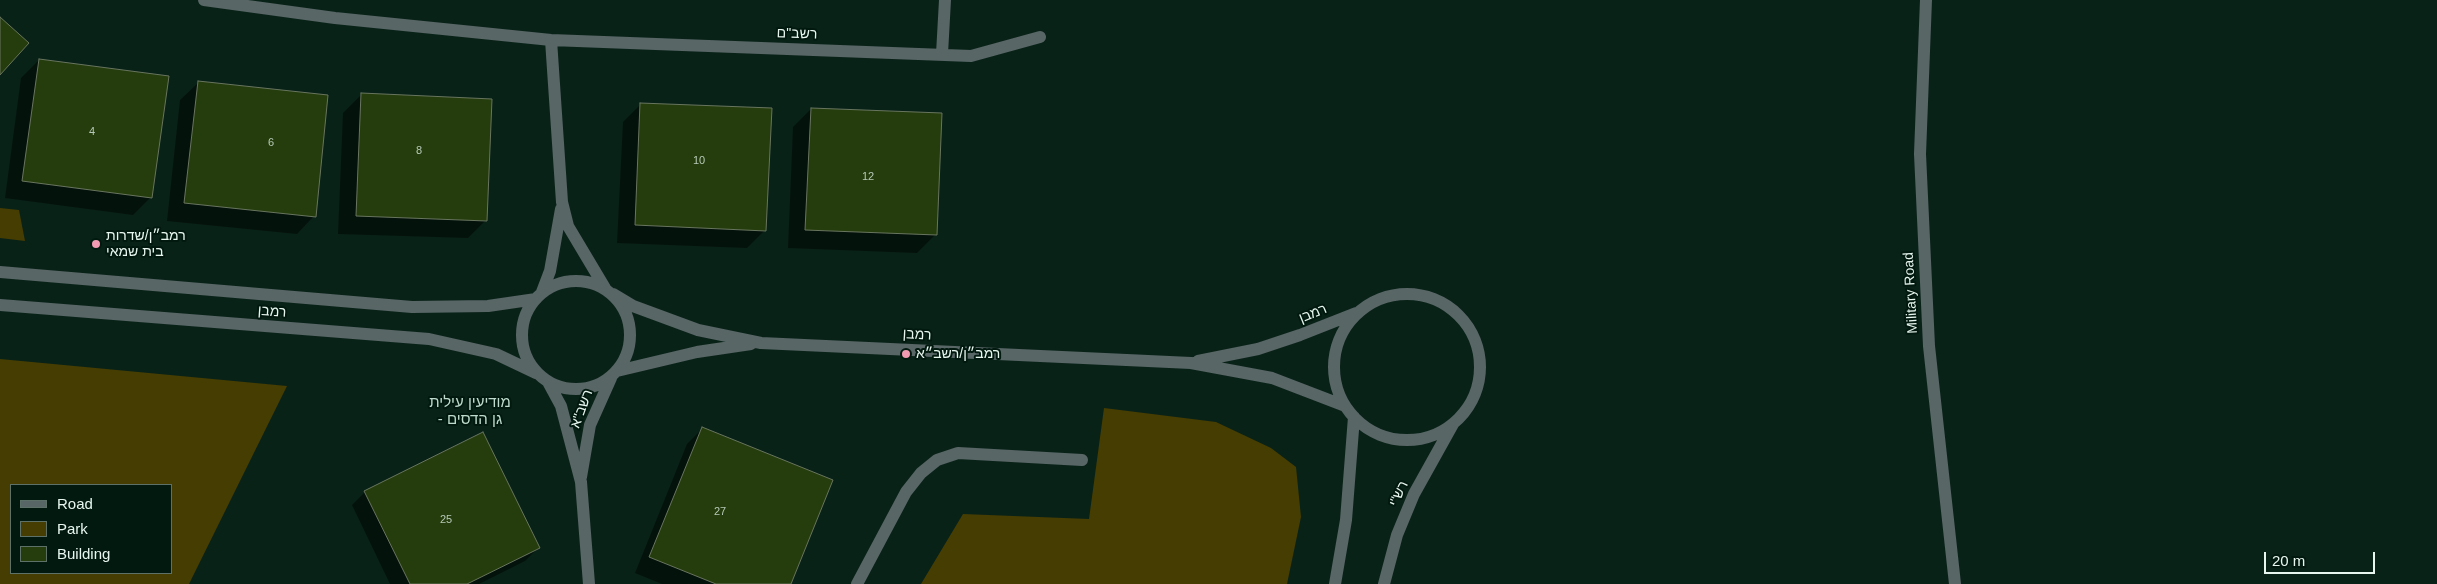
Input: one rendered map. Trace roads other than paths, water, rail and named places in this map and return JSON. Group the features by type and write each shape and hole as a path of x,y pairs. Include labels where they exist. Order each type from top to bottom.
{"street":[{"name":"רשב\"ם","path":"204,0 335,18 551,40 971,56 1040,37"},
{"path":"942,54 945,0"},
{"name":"Military Road","path":"1926,0 1920,154 1929,346 1955,584"},
{"path":"551,40 562,202 568,226 609,292 622,305 630,331 630,345 625,359 614,374 596,386 580,390 564,389 548,382 536,372 527,359 522,344 522,328 527,312 539,296 554,285 574,281 593,283 609,292"},
{"path":"539,296 556,246 562,202"},
{"name":"רמבן","path":"0,272 412,307 488,306 539,296"},
{"name":"רמבן","path":"609,292 633,306 698,330 761,343 1191,363 1272,378 1345,406"},
{"path":"1413,294 1431,298 1448,306 1463,319 1473,336 1479,353 1480,373 1476,392 1467,408 1454,423 1435,434 1414,440 1392,438 1371,431 1354,417 1345,406 1334,374 1335,356 1339,340 1347,324 1359,312 1384,298 1413,294"},
{"name":"רמבן","path":"0,305 429,339 496,354 536,372"},
{"name":"רמבן","path":"1191,363 1258,349 1359,312"},
{"name":"רמבן","path":"614,374 697,352 761,343"},
{"name":"רשב\"א","path":"581,482 590,425 614,374"},
{"name":"רשב\"א","path":"548,382 561,406 581,482 589,584"},
{"path":"1335,584 1346,520 1354,417"},
{"name":"רש\"י","path":"1384,584 1397,535 1414,494 1454,423"},
{"path":"857,584 906,492 921,473 937,460 958,453 1082,460"}],"place":[{"name":"רמב״ן/שדרות בית שמאי","path":"96,244"},
{"name":"רמב״ן/רשב״א","path":"906,354"}],"district":[{"name":"מודיעין עילית - גן הדסים","path":"470,412"}]}
